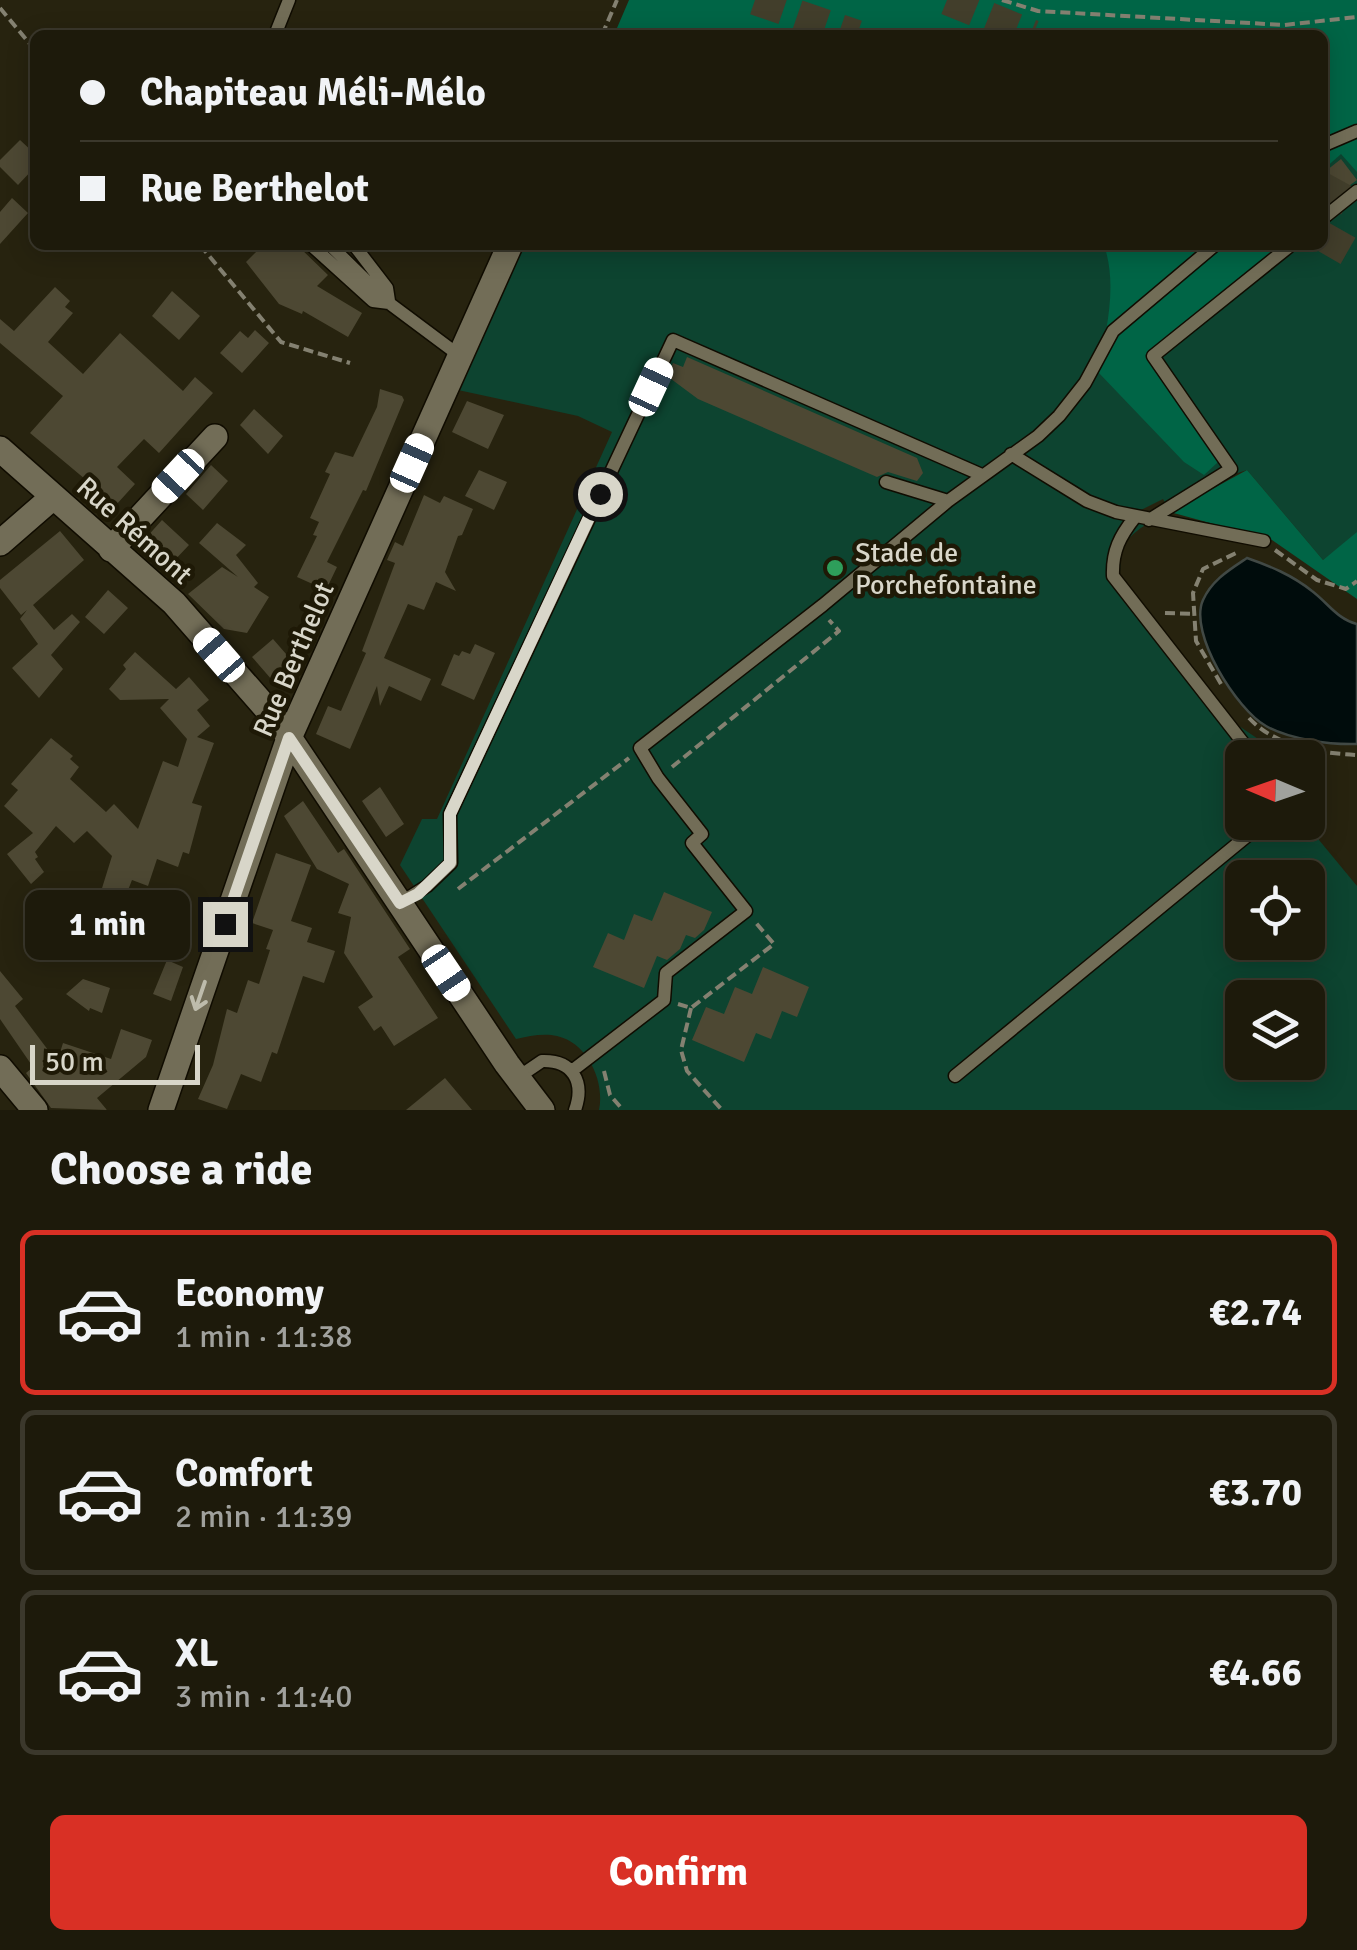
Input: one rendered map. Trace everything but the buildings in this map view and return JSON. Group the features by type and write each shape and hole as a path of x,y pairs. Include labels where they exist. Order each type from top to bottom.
{"street":[{"name":"Rue Berthelot","path":"161,1110 289,738 508,250"},
{"path":"110,549 215,436"},
{"name":"Rue Rémont","path":"0,449 174,603 289,738 532,1106"},
{"path":"0,543 54,496"},
{"path":"0,1068 35,1110"}],"lane":[{"path":"276,30 289,0"},
{"path":"1328,143 1357,130"},
{"path":"1328,214 1357,191"},
{"path":"318,250 460,356"},
{"path":"335,250 382,296"},
{"path":"357,250 382,296"},
{"path":"574,1070 664,1000 666,973 746,911 692,843 702,834 640,748 1060,416 1085,383 1113,331 1209,250"},
{"path":"1241,740 1113,576 1112,558 1116,546 1142,518 1231,469 1153,356 1284,250"},
{"path":"400,903 418,894 450,863 450,814 673,340 982,475"},
{"path":"1011,454 1087,501 1142,518 1264,541"},
{"path":"886,482 948,501"},
{"path":"955,1076 1242,840"},
{"path":"517,1078 542,1061 553,1060 574,1070 579,1085 574,1110"}],"path":[{"path":"604,30 617,0"},
{"path":"1002,0 1038,11 1284,24 1357,17"},
{"path":"0,8 30,44"},
{"path":"204,250 281,342 350,363"},
{"path":"1222,685 1196,641 1193,593 1203,568 1264,541 1317,580 1346,588 1357,581"},
{"path":"1140,612 1194,614"},
{"path":"658,778 839,632"},
{"path":"1244,714 1257,727 1312,752 1357,755"},
{"path":"458,889 634,754"},
{"path":"722,1110 687,1071 681,1050 691,1008 774,944 746,911"},
{"path":"664,1000 691,1008"},
{"path":"594,1053 605,1073 610,1095 623,1110"}],"green space":[{"path":"629,0 1357,0 1357,172 1341,154 1328,166 1328,30 616,30"},
{"name":"Stade de Porchefontaine","path":"1357,41 1357,534 1323,560 1247,470 1222,478 1170,512 1163,499 1135,513 1144,526 1124,547 1120,575 1230,720 1260,740 1225,740 1225,840 1319,840 1357,886 1357,1110 599,1110 597,1076 577,1047 557,1036 516,1039 400,865 422,819 437,819 612,432 578,416 458,390 518,250 1328,250 1328,44"},
{"path":"1105,250 1275,250 1149,354 1222,443 1217,463 1204,475 1184,462 1098,372 1110,292"},
{"path":"1247,470 1323,560 1357,532 1357,599 1272,540 1170,512"}],"shaded area":[{"path":"1247,558 1272,568 1297,580 1338,615 1357,624 1357,744 1310,740 1266,726 1229,688 1209,650 1200,614 1207,593"}],"tunnel":[{"path":"755,0 842,30"},
{"path":"947,0 1021,30"},
{"path":"1328,190 1357,206"},
{"path":"1328,239 1357,256"}],"place":[{"name":"Stade de Porchefontaine","path":"835,568"}],"route":[{"path":"225,924 289,738 400,903 428,886 450,863 450,814 600,494"}]}
